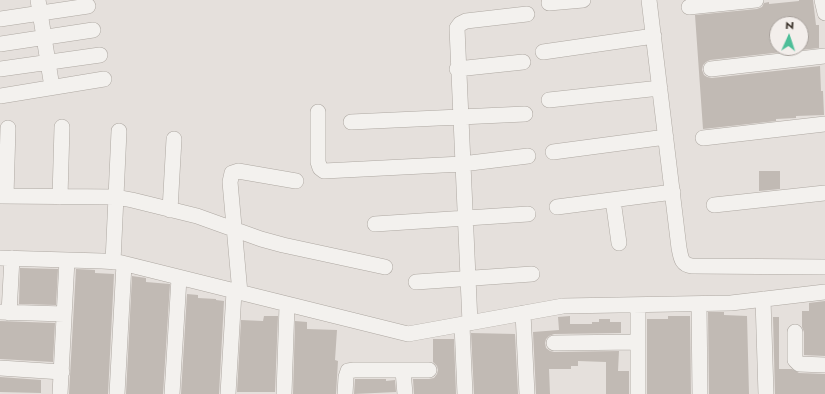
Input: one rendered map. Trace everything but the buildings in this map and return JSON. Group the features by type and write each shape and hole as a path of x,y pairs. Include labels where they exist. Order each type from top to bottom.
{"street":[{"path":"549,3 583,0"},
{"path":"649,0 672,192 681,256 684,264 688,266 825,267"},
{"path":"689,7 756,0"},
{"path":"822,0 825,14"},
{"path":"39,6 52,88"},
{"path":"0,19 39,6 88,6"},
{"path":"465,394 467,278 456,28 466,21 527,14"},
{"path":"0,44 93,30"},
{"path":"543,52 654,36"},
{"path":"0,69 100,55"},
{"path":"712,69 825,56"},
{"path":"457,69 523,62"},
{"path":"0,96 104,79"},
{"path":"549,100 660,88"},
{"path":"318,112 318,162 320,168 324,171 462,164 528,156"},
{"path":"351,122 525,114"},
{"path":"703,138 825,124"},
{"path":"60,197 62,127"},
{"path":"8,128 3,196 116,198 132,200 197,216 234,230 284,245 385,266"},
{"path":"117,394 119,263 116,198 119,131"},
{"path":"553,152 666,137"},
{"path":"170,210 174,139"},
{"path":"228,394 237,293 230,182 232,174 238,171 296,182"},
{"path":"557,207 672,192"},
{"path":"714,205 825,193"},
{"path":"613,200 619,243"},
{"path":"375,224 528,214"},
{"path":"64,314 5,312 6,258 119,263 408,334 564,306 732,303 825,292"},
{"path":"60,394 67,260"},
{"path":"416,282 532,274"},
{"path":"172,394 179,278"},
{"path":"763,300 766,394"},
{"path":"699,304 700,394"},
{"path":"284,394 287,305"},
{"path":"638,305 638,394"},
{"path":"523,313 527,394"},
{"path":"795,332 796,360 799,364 825,365"},
{"path":"554,343 638,342"},
{"path":"0,368 62,372"},
{"path":"345,394 346,377 348,372 354,370 429,370"},
{"path":"403,371 405,394"}]}
